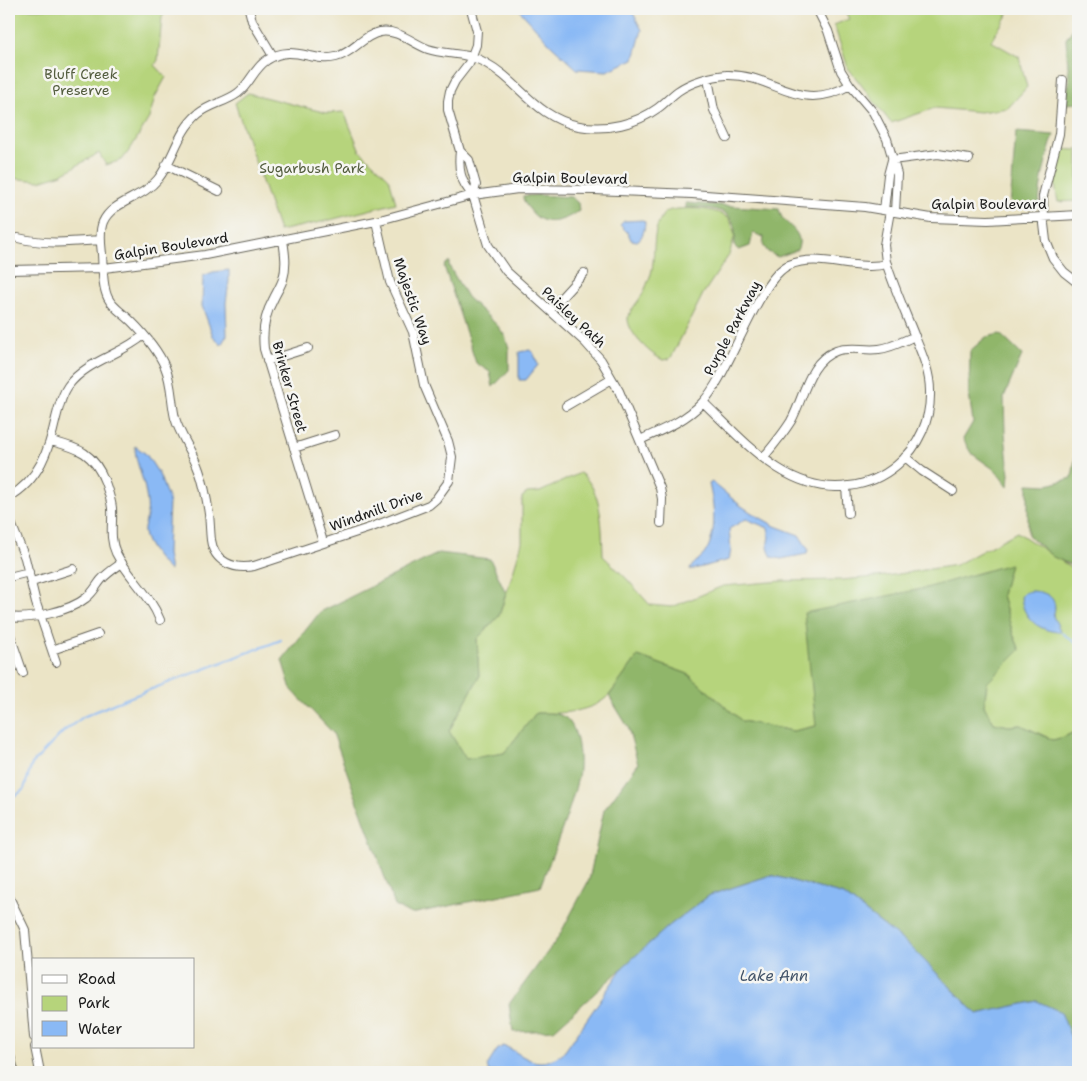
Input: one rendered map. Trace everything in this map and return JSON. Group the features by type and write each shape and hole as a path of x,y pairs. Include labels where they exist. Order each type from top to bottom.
{"main road":[{"path":"9,1054 14,1072"}],"street":[{"path":"249,9 252,21 273,56 299,52 322,58 337,57 369,36 379,32 392,31 431,50 472,57 495,69 531,102 549,114 571,123 590,127 615,126 637,120 660,107 680,90 696,82 726,75 749,78 796,94 810,96 823,96 850,85"},
{"path":"460,151 458,165 462,180 465,187 473,195 476,185 474,176 469,160 460,151 450,121 448,101 455,81 472,57 476,45 477,32 471,9"},
{"path":"703,402 763,458 788,475 823,486 846,487 862,484 879,477 896,466 920,436 930,404 928,371 887,264 884,245 890,211 888,175 892,160 882,126 873,112 850,85 838,64 828,31 817,9"},
{"name":"Windmill Drive","path":"273,56 256,68 245,86 234,96 207,107 195,116 184,130 156,182 136,197 110,211 103,222 101,240 104,284 108,298 112,305 128,317 161,359 169,377 173,410 178,428 196,461 203,481 214,551 231,566 246,568 372,527 429,505 436,499"},
{"path":"708,79 714,110 726,138"},
{"path":"1063,80 1060,128 1043,196 1044,217 1046,241 1053,258 1064,272 1078,283"},
{"path":"892,160 938,154 969,159"},
{"path":"166,165 219,192"},
{"name":"Galpin Boulevard","path":"9,270 104,268 205,255 376,221 473,195 538,188 865,207 931,218 988,220 1078,215"},
{"name":"Paisley Path","path":"473,195 483,231 493,253 514,279 593,351 612,379 662,494 661,522"},
{"name":"Majestic Way","path":"376,221 390,282 413,332 424,385 448,441 452,457 449,480 436,499"},
{"path":"18,238 50,243 101,240"},
{"name":"Brinker Street","path":"283,240 286,258 283,280 266,313 263,325 264,349 323,542"},
{"name":"Purple Parkway","path":"640,440 675,424 689,415 703,402 721,375 769,283 783,268 808,260 868,266 887,264"},
{"path":"550,310 584,273"},
{"path":"9,497 25,486 43,461 51,441 61,402 69,385 98,362 127,348 144,336"},
{"path":"763,458 783,434 792,419 809,379 831,350 884,348 915,336"},
{"path":"267,361 308,348"},
{"path":"566,406 612,379"},
{"path":"294,448 335,436"},
{"path":"51,441 72,446 82,451 89,456 100,470 111,502 112,543 122,564 150,600 160,620"},
{"path":"905,457 922,471 953,491"},
{"path":"846,487 848,513"},
{"path":"9,518 29,572 40,616 56,662"},
{"path":"9,617 19,619 40,616 82,602 89,597 102,579 122,564"},
{"path":"32,582 73,569"},
{"path":"9,577 29,572"},
{"path":"9,632 23,673"},
{"path":"52,650 98,634"},
{"path":"9,897 25,930 32,1013"},
{"path":"34,1048 40,1072"}],"green space":[{"name":"Bluff Creek Preserve","path":"9,9 169,9 162,17 158,60 155,65 166,77 155,97 149,118 122,160 106,165 99,153 62,174 40,181 9,178"},
{"path":"844,9 1011,9 991,41 1019,57 1027,87 1008,108 980,112 935,108 891,123 848,68 834,25 849,19"},
{"path":"1072,9 1078,9 1078,103 1066,104 1069,81 1066,39 1076,24"},
{"name":"Sugarbush Park","path":"248,93 327,113 344,112 360,151 389,178 396,203 279,231 235,103"},
{"path":"1016,132 1054,135 1044,169 1039,205 1010,206"},
{"path":"1078,148 1078,201 1058,202 1054,180 1062,149 1075,150"},
{"path":"523,196 571,197 578,203 579,211 560,220 541,220 530,210 523,198"},
{"path":"686,203 779,209 783,219 796,233 799,245 797,250 778,257 768,252 763,245 764,237 753,233 750,246 739,250 734,246 734,224 730,217 724,213 707,208 685,207"},
{"path":"677,209 705,210 724,215 730,219 735,235 729,255 703,294 672,356 664,360 653,354 641,343 632,330 628,318 651,274 658,224 666,212"},
{"path":"449,261 449,266 467,297 497,325 505,336 509,348 509,370 493,387 490,372 476,363 444,266"},
{"path":"1000,334 1022,355 1004,397 1009,474 1008,487 995,470 971,453 963,439 973,422 969,394 970,351 986,337"},
{"path":"1078,440 1078,568 1053,557 1028,535 1028,484 1048,485 1072,478"},
{"path":"580,473 588,480 597,499 600,511 603,556 650,605 672,607 723,586 783,581 842,580 886,576 956,565 1017,532 1078,572 1078,730 1053,740 1021,725 1009,726 994,723 984,706 987,683 1020,650 1013,634 1002,595 1009,564 816,726 793,731 742,721 688,674 638,656 614,689 603,700 585,709 575,711 536,713 504,753 466,760 449,731 479,677 477,639 499,616 510,582 522,542 522,497 527,493 540,492"},
{"path":"439,553 490,559 506,593 499,616 477,639 479,677 449,731 466,759 504,753 536,713 551,713 566,718 574,730 579,754 579,770 575,791 566,818 540,887 411,914 395,906 333,733 291,689 282,660 320,612"},
{"path":"1010,564 1002,595 1013,634 1020,650 987,683 984,706 994,723 1009,726 1021,725 1053,740 1078,730 1078,1072 1073,1072 1075,1048 1037,1001 977,1014 910,946 844,895 771,875 710,895 670,925 554,1030 513,1032 509,1004 558,938 589,880 604,810 638,764 628,727 609,696 638,656 688,674 742,721 793,731 816,726 804,613 926,588"}],"water":[{"path":"520,9 631,9 642,30 634,59 607,71 577,69 550,44"},
{"path":"643,220 645,222 644,230 641,238 637,241 631,240 628,233 620,225 624,221"},
{"path":"229,270 226,303 227,335 221,345 213,336 202,306 203,276 213,272"},
{"path":"530,350 534,354 538,365 526,380 519,380 519,352"},
{"path":"135,446 146,454 159,474 169,501 167,554 170,571 154,554 145,538 147,502 136,458"},
{"path":"712,482 752,513 775,526 799,535 808,549 807,554 781,559 772,557 768,548 768,528 746,519 729,529 731,550 729,560 690,570 705,553 712,537 714,519 709,484"},
{"path":"1030,591 1041,592 1053,600 1055,610 1053,616 1061,632 1046,630 1029,618 1022,605 1021,597 1024,593"},
{"name":"Lake Ann","path":"771,875 844,895 910,946 977,1014 1037,1001 1061,1012 1075,1048 1073,1072 489,1072 487,1066 497,1050 503,1046 530,1060 541,1062 546,1062 560,1055 565,1051 623,967 670,925 710,895"}],"waterway":[{"path":"1061,632 1078,645"},
{"path":"9,797 18,794 24,789 32,764 64,731 83,717 281,640"}]}
